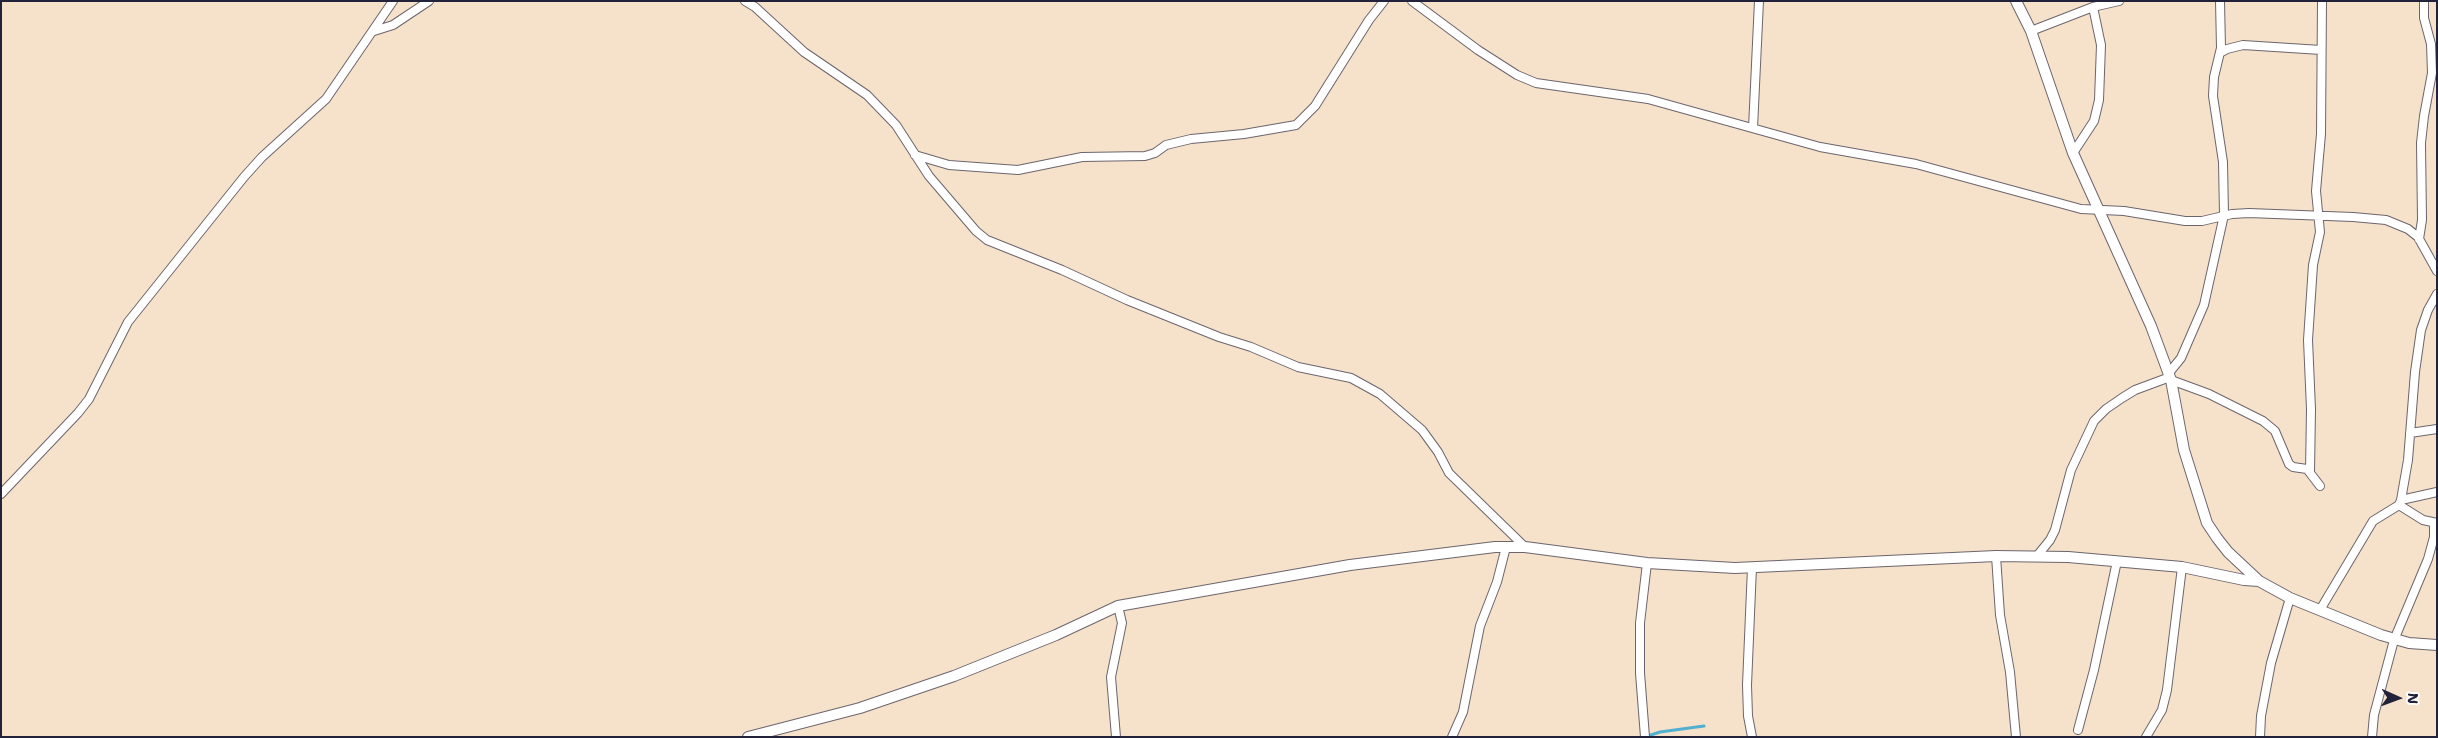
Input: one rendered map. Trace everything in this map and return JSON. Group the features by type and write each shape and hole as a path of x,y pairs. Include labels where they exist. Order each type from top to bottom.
{"street":[{"path":"1,494 78,413 89,399 128,322 262,157 326,99 374,31 392,1"},
{"path":"374,31 393,25 429,1"},
{"path":"745,1 755,7 804,52 867,95 896,125 915,155 964,217 987,240 1062,270 1127,300 1298,367 1350,378 1380,394 1422,430 1438,452 1449,473 1525,547"},
{"path":"915,155 949,166 1018,170 1082,157 1145,156 1156,152 1166,145 1191,139 1244,134 1296,125 1315,106 1369,20 1384,1"},
{"path":"1412,1 1478,50 1517,75 1536,83 1648,99 1820,147 1930,167 2067,206 2185,221 2209,220 2224,215 2249,213 2386,220 2408,228 2419,239 2437,271"},
{"path":"1753,128 1759,1"},
{"path":"2016,1 2032,31 2073,153 2151,326 2170,377 2184,449 2207,523 2228,552 2259,581 2290,598 2394,640 2437,645"},
{"path":"2032,31 2093,7 2119,1"},
{"path":"2037,556 2050,540 2055,530 2071,470 2094,421 2106,409 2122,398 2136,390 2170,377 2181,358 2204,305 2224,215 2223,162 2214,96 2214,77 2220,53 2220,1"},
{"path":"2310,472 2311,409 2308,340 2313,265 2320,232 2320,216 2316,191 2321,134 2322,1"},
{"path":"2419,239 2422,220 2421,143 2432,73 2431,44 2424,18 2424,1"},
{"path":"2073,153 2094,121 2099,100 2101,45 2093,7"},
{"path":"2220,53 2243,45 2321,50"},
{"path":"2400,502 2410,433 2421,330 2428,310 2437,294"},
{"path":"2170,377 2263,420 2275,431 2289,464 2310,472 2320,486"},
{"path":"2410,433 2437,429"},
{"path":"2320,610 2373,521 2400,502 2437,492"},
{"path":"2372,737 2374,715 2394,640 2432,548 2436,523 2418,518 2400,502"},
{"path":"1452,737 1463,712 1480,626 1497,582 1506,547"},
{"path":"748,737 860,708 946,679 1048,638 1118,606 1350,565 1506,547 1525,547 1647,563 1752,567 1996,556 2037,556 2182,567 2244,580 2259,581"},
{"path":"1996,556 2000,615 2010,672 2016,737"},
{"path":"2078,730 2094,670 2117,561"},
{"path":"1645,737 1640,623 1647,563"},
{"path":"1752,567 1747,685 1748,716 1752,737"},
{"path":"2146,737 2162,710 2166,696 2182,567"},
{"path":"2260,737 2261,716 2271,663 2290,598"},
{"path":"1116,737 1111,677 1122,623 1118,606"}],"waterway":[{"path":"1645,737 1660,732 1704,726"}]}
